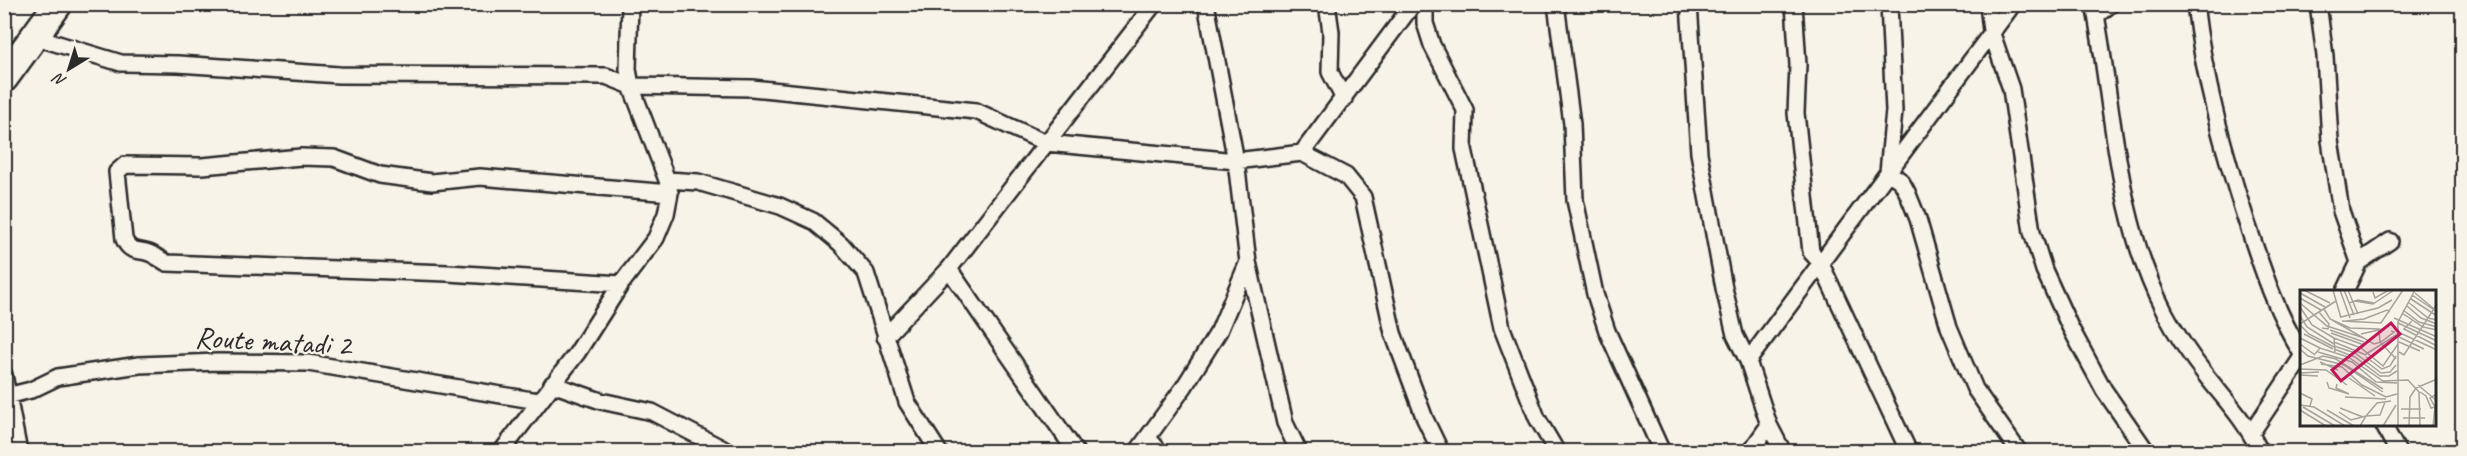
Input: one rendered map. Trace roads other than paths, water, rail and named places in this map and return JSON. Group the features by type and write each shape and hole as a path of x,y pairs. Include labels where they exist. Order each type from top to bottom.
{"highway":[{"path":"4,78 58,4"}],"street":[{"path":"501,452 577,353 621,284 656,238 666,214 668,187 631,86 628,69 630,4"},
{"path":"885,337 949,269 1154,4"},
{"path":"1206,4 1236,160 1248,262 1285,423 1299,452"},
{"path":"1328,4 1331,32 1330,72 1344,99"},
{"path":"1302,153 1413,4"},
{"path":"1425,4 1425,23 1432,45 1459,94 1465,110 1464,149 1502,328 1538,418 1557,452"},
{"path":"1556,4 1572,124 1575,200 1594,294 1607,331 1662,452"},
{"path":"1689,4 1699,153 1724,288 1735,335 1748,361 1769,425 1783,452"},
{"path":"1794,4 1798,65 1796,113 1811,252 1820,262 1909,452"},
{"path":"1888,172 1894,111 1889,4"},
{"path":"1988,4 1991,31 2011,88 2031,232 2044,270 2070,327 2104,390 2148,452"},
{"path":"1748,361 2013,4"},
{"path":"2111,4 2095,10 2114,148 2135,239 2164,312 2184,344 2252,432 2260,452"},
{"path":"2195,4 2210,96 2231,175 2268,288 2285,327 2300,353"},
{"path":"2318,4 2325,56 2330,140 2341,211 2359,262"},
{"path":"35,37 121,63 178,64 339,75 606,76 631,86 752,88 976,111 1046,143 1236,160 1302,153 1346,176 1363,197 1393,333 1425,419 1442,452"},
{"path":"621,284 448,273 167,263 148,253 132,251 128,247 124,239 117,172 125,165 202,166 301,157 334,158 380,175 432,182 480,177 668,187 698,183 780,206 813,221 841,244 866,273 907,402 939,452"},
{"path":"1888,172 1901,181 1918,219 1949,327 1975,389 2019,452"},
{"path":"2345,290 2359,262 2390,241"},
{"path":"1137,452 1184,387 1219,331 1248,262"},
{"path":"949,269 1076,452"},
{"path":"2252,432 2300,359"},
{"name":"Route matadi 2","path":"7,396 31,390 58,377 139,365 218,362 308,363 538,401"},
{"path":"4,375 20,452"},
{"path":"552,384 601,400 652,412 729,452"},
{"path":"1750,452 1769,425"},
{"path":"2384,426 2398,452"},
{"path":"1148,438 1160,452"}]}
